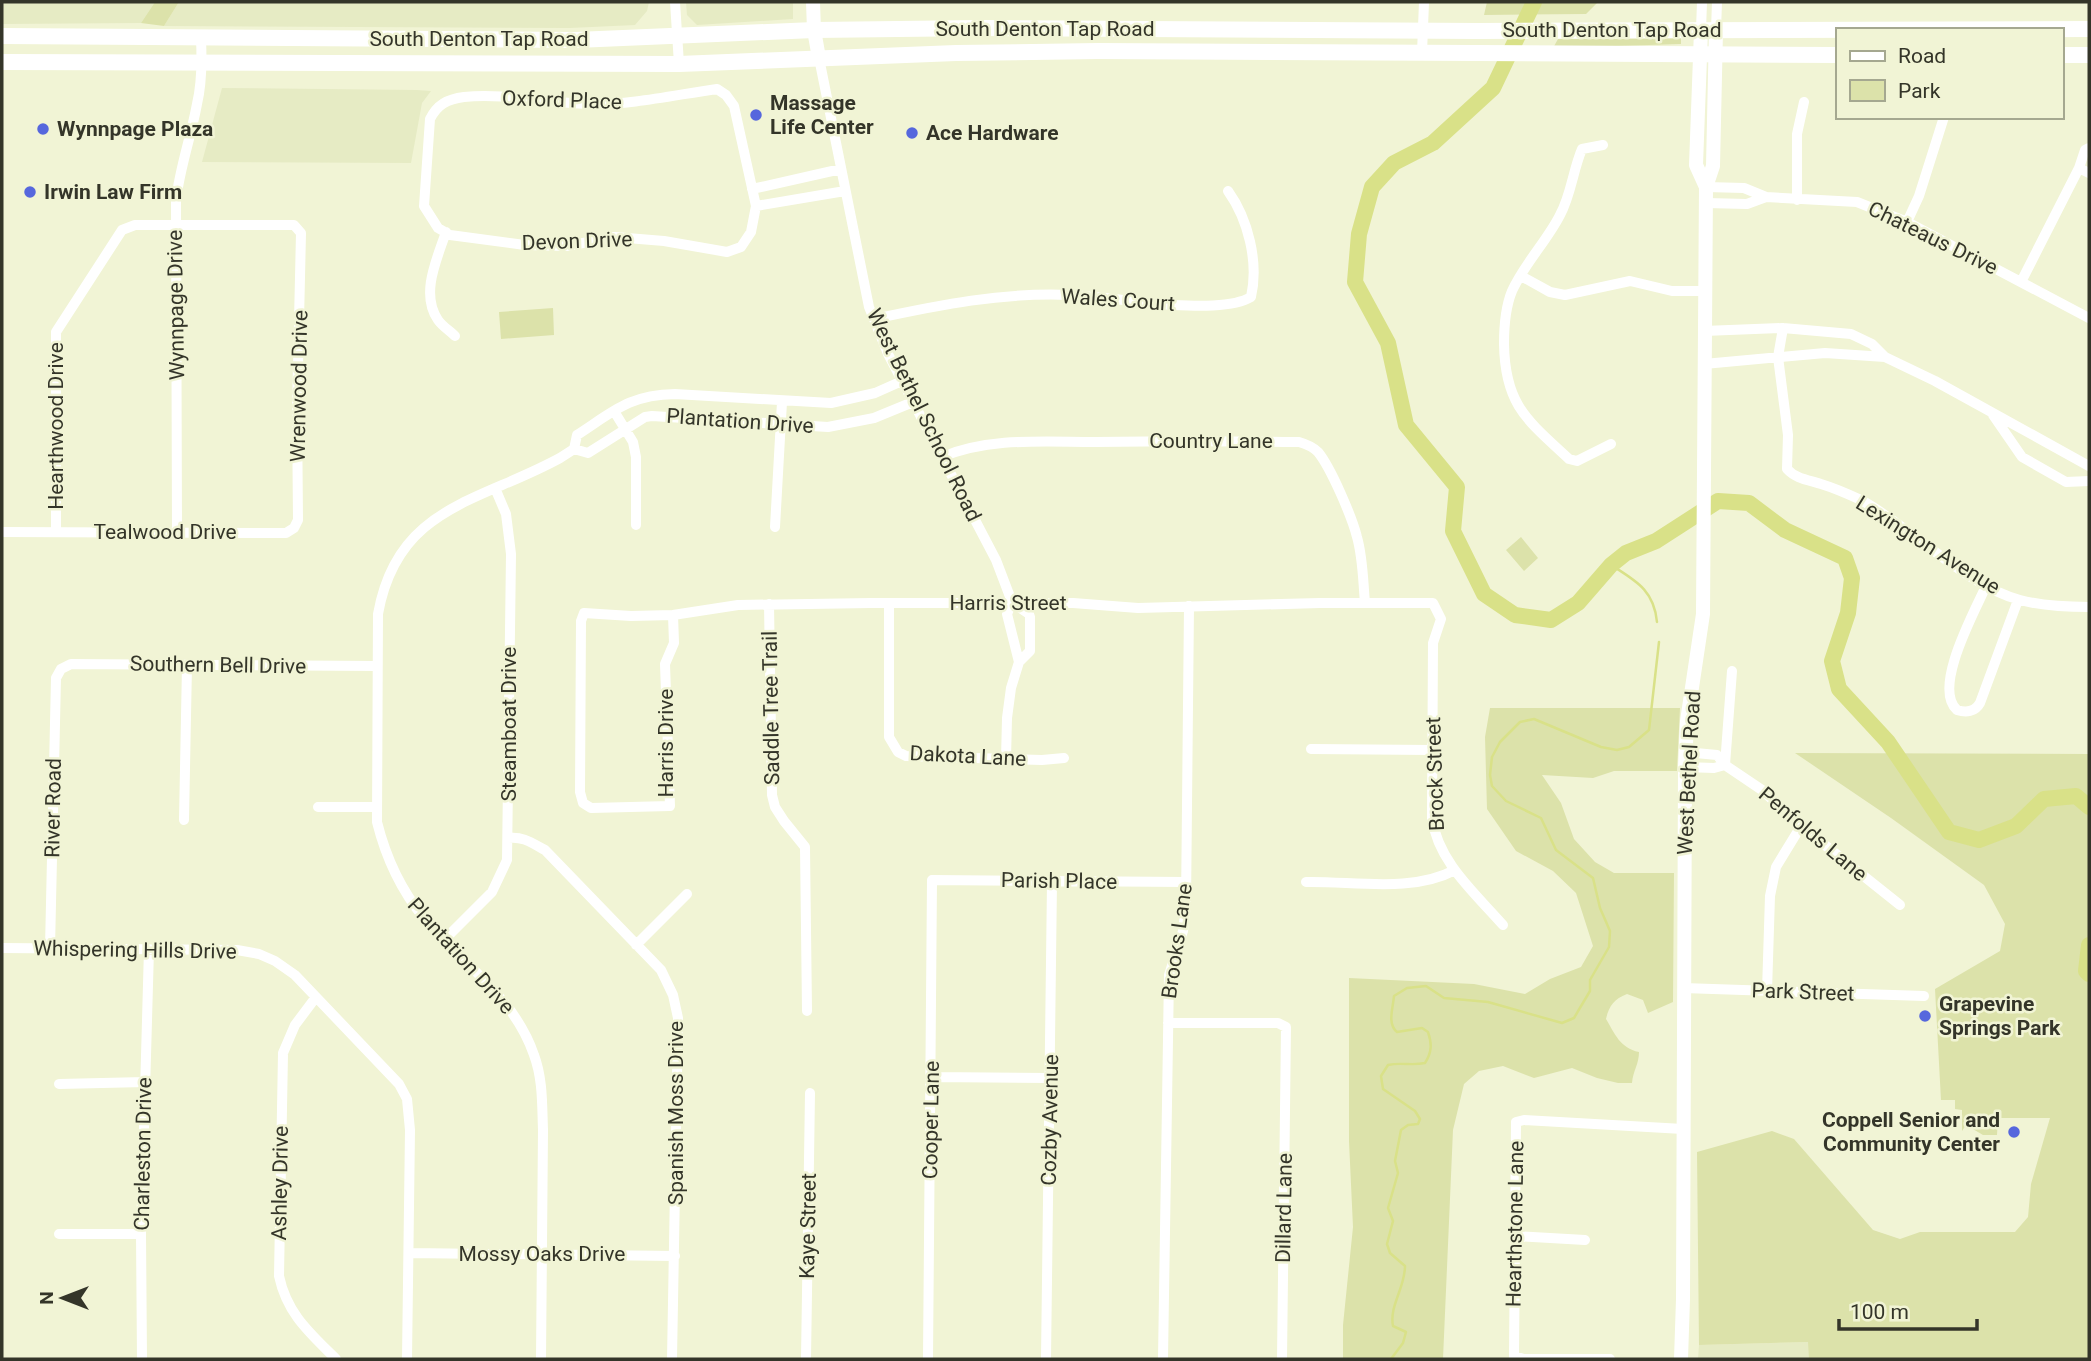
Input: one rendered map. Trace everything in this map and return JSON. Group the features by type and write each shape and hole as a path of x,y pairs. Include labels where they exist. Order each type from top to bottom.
{"main road":[{"path":"813,2 819,58"},
{"path":"1100,29 1100,51"},
{"path":"1218,29 1218,52"},
{"name":"South Denton Tap Road","path":"2063,29 2089,29"},
{"name":"South Denton Tap Road","path":"2,36 576,40 814,30 1836,30"},
{"name":"West Bethel Road","path":"1681,1359 1684,1299 1685,759 1687,721 1703,614 1706,187 1713,166 1708,30"},
{"path":"469,39 469,64"},
{"name":"South Denton Tap Road","path":"2,62 679,64 956,53 1100,51 1836,55"},
{"path":"2063,55 2089,55"}],"street":[{"path":"675,2 679,64"},
{"path":"1422,53 1424,2"},
{"path":"1702,2 1708,30"},
{"path":"1708,30 1717,2"},
{"name":"Wynnpage Drive","path":"177,532 175,224 178,176 198,103 202,63 201,39"},
{"name":"West Bethel School Road","path":"819,58 864,292 902,381 996,560 1012,603"},
{"name":"Oxford Place","path":"442,230 424,206 430,119 437,107 463,97 627,104 717,89 726,95 734,106 752,189"},
{"path":"1797,200 1797,134 1804,102"},
{"path":"1907,222 1919,196 1943,119"},
{"path":"1603,145 1582,149 1561,213 1512,292 1504,324 1505,368 1513,398 1528,421 1569,459 1577,461 1611,444"},
{"path":"2021,282 2079,169 2085,150 2089,148"},
{"path":"841,169 752,189 756,206 845,191"},
{"path":"2079,169 2089,173"},
{"name":"Chateaus Drive","path":"1706,187 1744,188 1766,197 1857,202 1907,222 2089,318"},
{"name":"Wales Court","path":"874,319 948,303 998,297 1070,295 1184,306 1241,303 1251,297 1253,286 1249,240 1239,206 1228,191"},
{"name":"Chateaus Drive","path":"1706,203 1747,204 1766,197"},
{"name":"Devon Drive","path":"442,230 525,245 567,246 615,237 664,241 727,252 741,247 751,232 756,206"},
{"name":"Hearthwood Drive","path":"56,532 56,332 122,230 135,225 293,225 301,233"},
{"path":"442,230 430,299 438,320 455,336"},
{"name":"Wrenwood Drive","path":"286,533 294,528 298,520 297,409 301,233"},
{"path":"1521,276 1550,292 1565,295 1630,281 1672,291 1705,291"},
{"path":"1704,331 1783,328 1851,334 1872,344 1885,358"},
{"name":"Lexington Avenue","path":"1783,328 1778,357 1788,435 1787,469 1793,476 1824,484 1859,499 1888,516 1986,586 2018,600 2057,606 2089,607"},
{"path":"1704,364 1825,353 1885,358 1936,381 2089,466"},
{"name":"Plantation Drive","path":"574,449 577,435 630,402 652,395 831,403 876,393 902,381"},
{"path":"775,527 782,402"},
{"name":"Plantation Drive","path":"541,1359 543,1130 542,1092 536,1058 518,1019 495,990 426,920 406,894 385,854 377,822 378,614 390,571 424,526 444,511 552,462 574,449 588,453 645,417 814,426 848,424 874,418 913,402"},
{"path":"614,411 633,442 636,457 636,525"},
{"path":"1990,412 2022,457 2066,482 2089,481"},
{"name":"Country Lane","path":"942,457 962,449 999,443 1222,441 1299,442 1310,445 1319,454 1358,538 1365,603"},
{"name":"Steamboat Drive","path":"444,939 492,892 504,870 508,838 511,555 506,514 495,488"},
{"name":"Tealwood Drive","path":"2,532 286,533"},
{"path":"1986,586 1948,681 1950,701 1957,710 1972,710 1980,704 2018,600"},
{"name":"Dakota Lane","path":"889,603 888,737 892,746 906,756 1064,758"},
{"path":"1006,759 1011,688 1019,662 1030,651 1029,614 1012,603 1007,614 1019,662"},
{"name":"Harris Street","path":"584,613 673,615 738,604 1073,603 1138,608 1433,603"},
{"name":"Brock Street","path":"1433,603 1441,619 1433,643 1434,834 1448,862 1503,925"},
{"name":"Saddle Tree Trail","path":"769,604 772,796 780,814 805,847 807,1011"},
{"name":"Brooks Lane","path":"1163,1359 1168,1023 1170,975 1183,931 1186,882 1189,606"},
{"name":"Harris Drive","path":"584,613 581,621 580,792 583,803 591,808 670,806 665,664 674,643 673,615"},
{"name":"Southern Bell Drive","path":"61,669 71,664 377,666"},
{"path":"184,820 187,665"},
{"name":"River Road","path":"50,948 57,678 61,669"},
{"path":"1725,765 1732,671"},
{"path":"1311,749 1432,750"},
{"name":"Penfolds Lane","path":"1685,759 1717,755 1725,765 1762,790 1801,826 1900,905"},
{"path":"318,807 377,807"},
{"path":"1767,991 1770,896 1776,867 1801,826"},
{"name":"Spanish Moss Drive","path":"508,838 527,839 545,850 661,970 673,995 678,1018 673,1359"},
{"path":"1306,882 1414,883 1441,877 1455,870"},
{"name":"Parish Place","path":"932,880 1186,882"},
{"name":"Cooper Lane","path":"928,1359 932,880"},
{"name":"Cozby Avenue","path":"1046,1359 1052,882"},
{"path":"636,945 687,894"},
{"name":"Whispering Hills Drive","path":"2,948 222,949 259,954 285,968 316,997 399,1084 407,1099 410,1130 407,1359"},
{"name":"Charleston Drive","path":"142,1359 141,1234 149,949"},
{"name":"Park Street","path":"1683,988 1924,996"},
{"name":"Ashley Drive","path":"316,997 295,1025 283,1053 279,1276 282,1290 297,1320 336,1359"},
{"name":"Dillard Lane","path":"1168,1023 1278,1023 1286,1027 1282,1359"},
{"path":"932,1077 1049,1079"},
{"path":"59,1084 145,1082"},
{"name":"Kaye Street","path":"806,1359 810,1093"},
{"name":"Hearthstone Lane","path":"1610,1359 1524,1359 1514,1356 1516,1122 1524,1120 1684,1129"},
{"path":"59,1234 141,1234"},
{"path":"1514,1236 1586,1240"},
{"name":"Mossy Oaks Drive","path":"410,1253 675,1256"}],"shaded area":[{"path":"2,2 155,2 141,23 2,24"},
{"path":"179,2 649,2 647,11 635,25 570,28 164,26"},
{"path":"686,2 793,2 793,19 697,25 687,15"},
{"path":"222,88 431,91 422,103 411,163 202,162"},
{"path":"1809,1342 1809,1359 1698,1359 1699,1345"}],"green space":[{"path":"155,2 179,2 164,26 141,23"},
{"path":"1487,2 1598,2 1586,14 1484,15"},
{"path":"1681,38 1681,44 1553,48 1558,39"},
{"path":"553,308 554,335 501,339 499,312"},
{"path":"1521,537 1538,558 1524,571 1506,550"},
{"path":"1490,708 1680,708 1677,771 1614,771 1593,778 1542,775 1561,803 1574,839 1595,862 1614,873 1674,873 1673,1002 1648,1013 1643,1000 1627,994 1615,1001 1611,1007 1606,1019 1615,1035 1627,1047 1639,1052 1632,1083 1597,1078 1572,1068 1534,1078 1503,1066 1479,1071 1464,1084 1453,1130 1443,1359 1343,1359 1343,1325 1353,1227 1349,1141 1349,978 1474,984 1525,994 1550,979 1581,967 1593,946 1576,893 1553,871 1516,851 1487,809 1485,737"},
{"path":"1795,753 2089,754 2089,1359 1809,1359 1808,1342 1699,1345 1697,1152 1772,1131 1794,1139 1873,1230 1900,1239 1920,1232 2015,1232 2028,1217 2031,1184 2050,1118 1998,1118 1997,1135 1983,1135 1966,1125 1962,1131 1962,1110 1955,1109 1955,1100 1941,1100 1935,989 2000,951 2005,924 1984,885"}],"waterway":[{"path":"1534,2 1493,88 1433,143 1394,163 1372,187 1359,234 1355,282 1388,343 1406,425 1457,487 1453,531 1484,594 1515,615 1551,620 1578,603 1611,565 1626,553 1656,541 1718,501 1749,503 1785,530 1845,558 1852,578 1848,613 1832,661 1839,689 1888,742 1949,832 1979,840 2016,826 2044,799 2076,796 2089,807"},
{"path":"1611,565 1648,594 1657,622"},
{"path":"1391,1359 1403,1343 1406,1332 1393,1326 1392,1319 1405,1266 1390,1253 1387,1244 1393,1221 1388,1208 1398,1173 1395,1161 1401,1130 1408,1125 1418,1124 1420,1119 1415,1111 1383,1089 1381,1076 1388,1065 1425,1063 1431,1048 1428,1032 1422,1028 1397,1032 1394,1029 1391,1015 1394,996 1407,988 1426,986 1444,998 1488,1002 1562,1023 1574,1018 1590,991 1590,980 1609,947 1610,931 1600,908 1593,878 1556,850 1541,818 1506,801 1492,786 1492,757 1500,742 1520,722 1534,719 1601,747 1617,750 1629,747 1649,730 1659,642"},
{"path":"2089,945 2086,971 2089,974"}],"place":[{"name":"Massage Life Center","path":"756,115"},
{"name":"Wynnpage Plaza","path":"43,129"},
{"name":"Ace Hardware","path":"912,133"},
{"name":"Irwin Law Firm","path":"30,192"},
{"name":"Grapevine Springs Park","path":"1925,1016"},
{"name":"Coppell Senior and Community Center","path":"2014,1132"}]}
